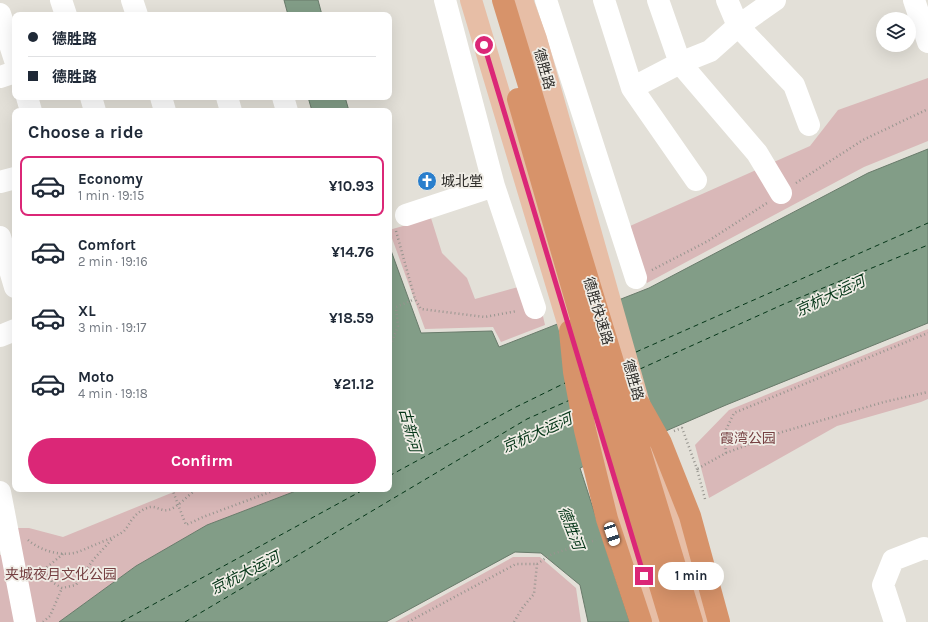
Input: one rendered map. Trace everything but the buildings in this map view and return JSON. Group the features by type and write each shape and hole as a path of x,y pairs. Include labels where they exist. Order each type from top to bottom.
{"highway":[{"name":"德胜快速路","path":"489,0 611,422 671,622"},
{"name":"德胜快速路","path":"504,0 692,622"},
{"path":"570,331 574,372 585,430 607,519 641,622"},
{"path":"639,404 661,443 690,516 719,622"}],"main road":[{"path":"471,0 658,622"},
{"name":"德胜路","path":"522,0 536,39 639,404 705,622"}],"street":[{"path":"61,0 65,12"},
{"path":"132,0 136,12"},
{"path":"445,0 494,186 535,308"},
{"path":"546,0 636,278"},
{"path":"604,0 632,88 696,180"},
{"path":"658,0 680,63 757,153 781,193"},
{"path":"727,0 738,26 794,85 809,125"},
{"path":"632,88 680,63 710,51 738,26 775,0"},
{"path":"914,0 928,42"},
{"path":"0,14 12,51"},
{"path":"0,77 12,73"},
{"path":"0,182 12,179"},
{"path":"401,223 494,186"},
{"path":"0,238 12,277"},
{"path":"0,336 12,331"},
{"path":"0,492 25,622"},
{"path":"895,622 883,585 892,560 924,548 928,549"}],"path":[{"path":"401,223 415,299 421,309 485,317 535,308"},
{"path":"392,341 398,326 396,307 415,299"},
{"path":"726,453 724,434 734,413 928,333"},
{"path":"697,469 726,453 789,430 884,402 928,392"},
{"path":"670,433 682,428 697,469 706,504"},
{"path":"173,492 186,525 203,517 270,492"},
{"path":"8,534 18,533 40,548 52,552 63,554 75,553 115,536 126,529 132,519 140,512 149,507 168,510 194,492"},
{"path":"63,554 46,568 52,582 62,588 76,585 93,560 115,536"},
{"path":"408,622 516,564 537,564 552,554 600,539"},
{"path":"514,622 523,607 534,594 537,564"},
{"path":"43,622 50,616 62,588"}],"green space":[{"path":"928,78 928,141 864,167 647,283 630,226 810,146 838,110"},
{"path":"431,218 442,253 467,278 475,299 522,286 542,312 545,325 501,342 493,327 425,329 392,238 392,229"},
{"name":"霞湾公园","path":"928,329 928,399 837,426 709,498 695,445 729,410"},
{"name":"夹城夜月文化公园","path":"174,492 293,492 207,525 136,566 59,622 34,622 14,528 29,528 63,537"},
{"path":"7,553 22,622 0,622 0,555"},
{"path":"513,557 540,557 576,588 581,622 395,622"}],"water":[{"path":"284,0 318,0 321,12 287,12"},
{"path":"309,100 346,100 348,108 311,108"},
{"path":"928,149 928,323 726,405 580,468 630,622 588,622 580,585 541,553 515,552 386,622 59,622 136,566 207,525 293,492 392,492 392,253 421,333 492,331 499,347 649,288 868,173"}],"ferry route":[{"path":"636,352 928,223"},
{"path":"640,369 784,304 928,245"},
{"path":"392,474 514,408 565,383"},
{"path":"185,622 527,419 570,400"},
{"path":"121,622 359,492"}],"place":[{"name":"城北堂","path":"427,181"}],"route":[{"path":"484,45 644,576"}],"water label":[{"name":"京杭大运河","path":"830,296"},
{"name":"古新河","path":"410,430"},
{"name":"京杭大运河","path":"537,433"},
{"name":"德胜河","path":"571,528"},
{"name":"京杭大运河","path":"245,573"}]}
